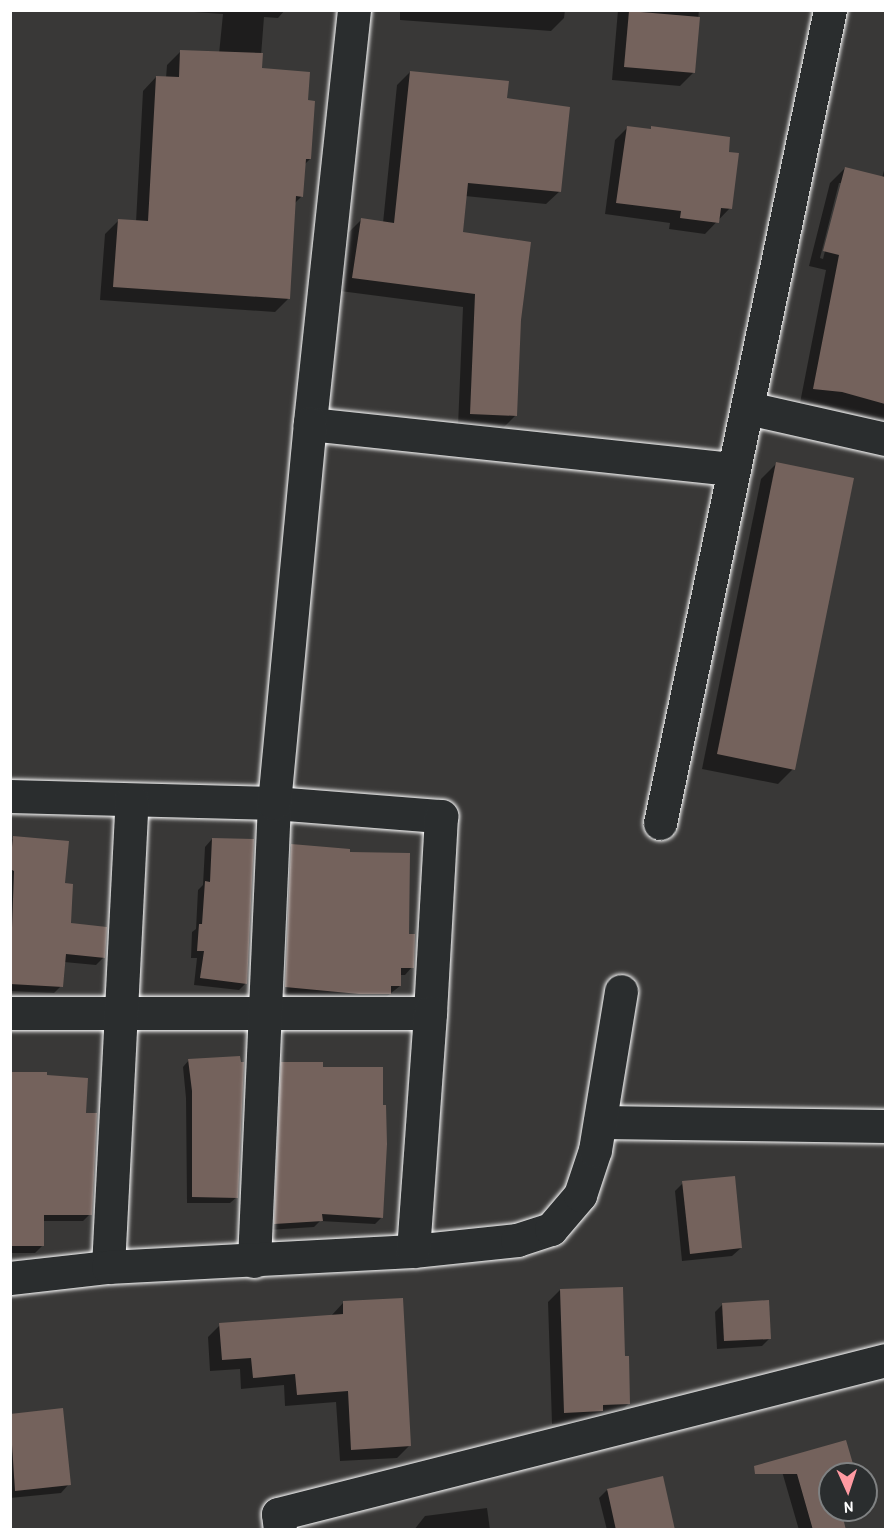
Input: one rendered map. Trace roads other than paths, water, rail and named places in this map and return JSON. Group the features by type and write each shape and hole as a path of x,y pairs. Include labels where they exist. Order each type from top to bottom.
{"street":[{"path":"254,1261 274,803 310,424 354,10"},
{"path":"660,823 830,10"},
{"path":"748,408 885,439"},
{"path":"310,424 734,469"},
{"path":"10,796 274,803 441,816 414,1251"},
{"path":"108,1267 132,801"},
{"path":"10,1278 108,1267 414,1251 517,1240 551,1229 580,1195 595,1150 621,991"},
{"path":"10,1013 430,1013"},
{"path":"600,1122 885,1126"},
{"path":"280,1530 278,1514 885,1360"}]}
